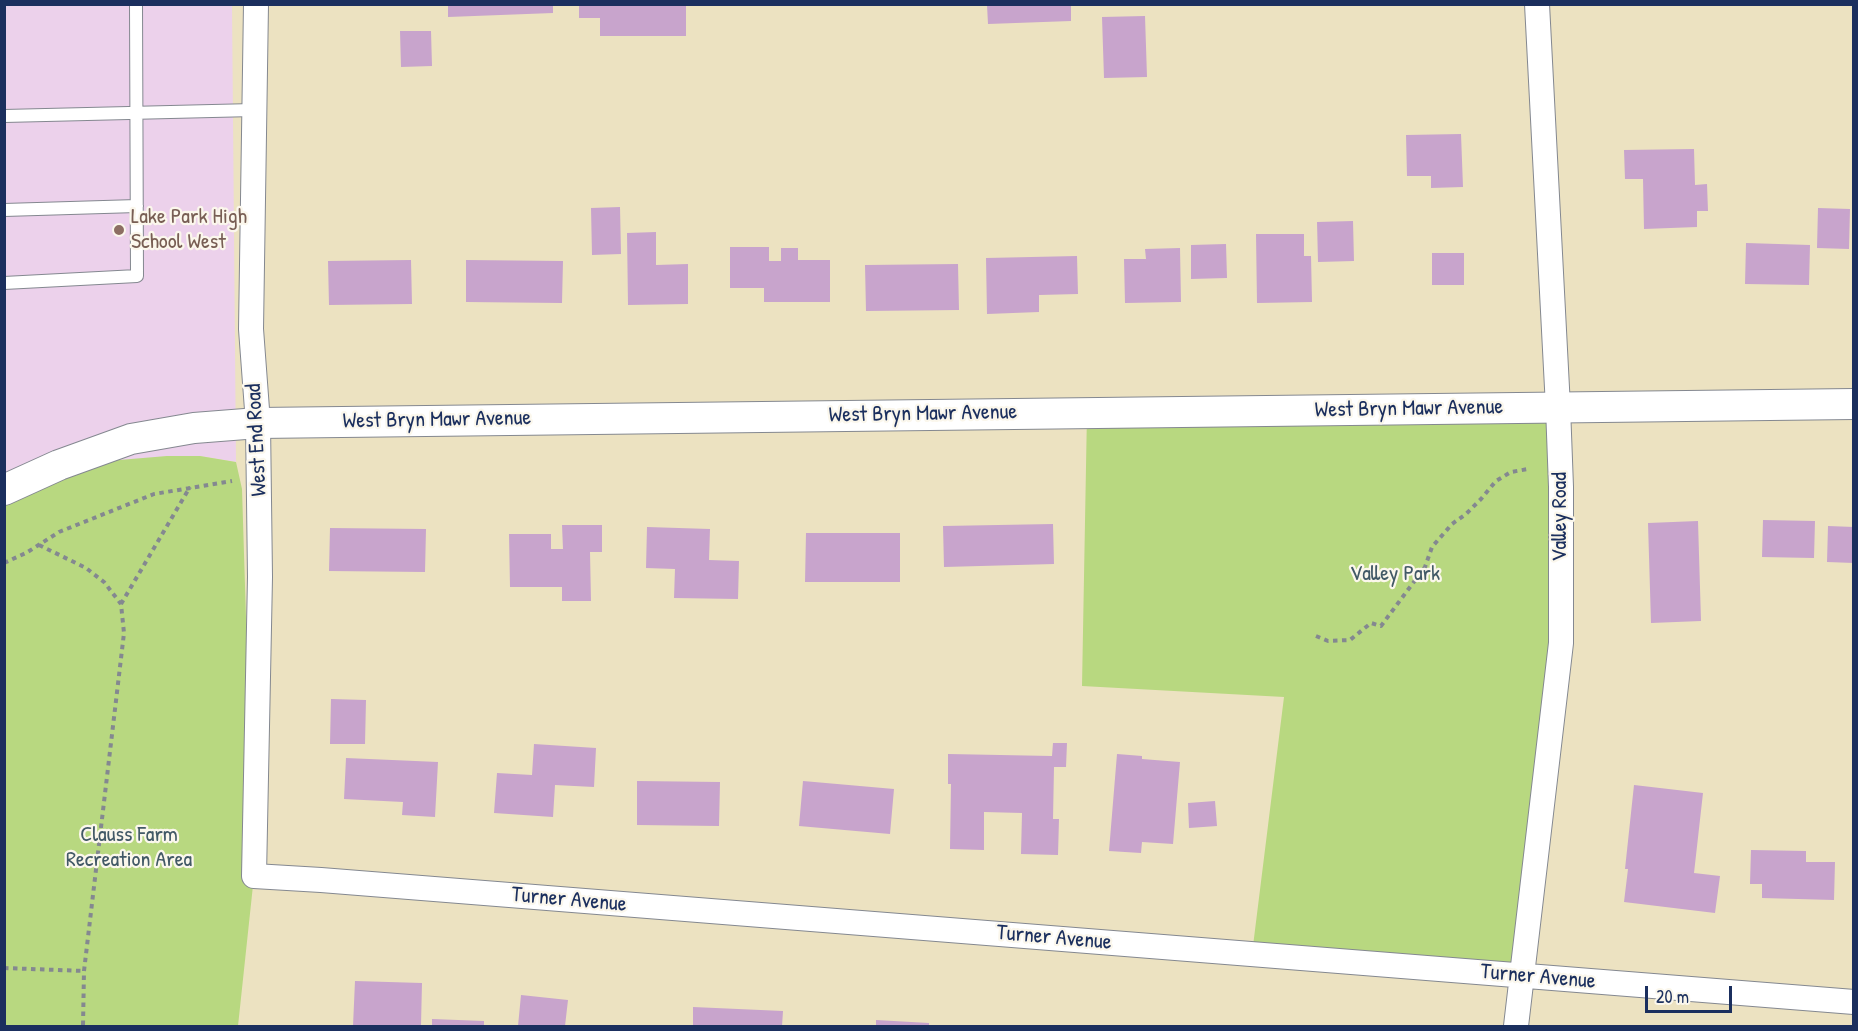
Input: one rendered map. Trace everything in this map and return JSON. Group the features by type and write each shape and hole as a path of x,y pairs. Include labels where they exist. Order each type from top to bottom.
{"street":[{"name":"West End Road","path":"254,876 260,577 260,477 251,329 256,4"},
{"name":"Valley Road","path":"1516,1026 1561,643 1561,487 1558,407 1537,4"},
{"name":"West Bryn Mawr Avenue","path":"4,490 59,465 131,439 194,428 258,423 1854,404"},
{"name":"Turner Avenue","path":"254,876 1854,1002"}],"lane":[{"path":"4,283 137,276 136,4"},
{"path":"4,116 254,110"},
{"path":"4,210 137,206"}],"path":[{"path":"1316,636 1328,641 1350,640 1371,623 1381,626 1425,567 1432,547 1452,524 1481,499 1496,481 1511,472 1528,469"},
{"path":"4,563 59,532 154,494 260,477"},
{"path":"121,604 190,487"},
{"path":"39,545 86,568 104,582 121,604 124,633 84,971 84,1026"},
{"path":"4,968 84,971"}],"shaded area":[{"name":"Lake Park High School West","path":"4,5 232,5 236,462 200,456 167,456 5,490"}],"green space":[{"name":"Valley Park","path":"1558,407 1561,643 1522,976 1252,954 1284,697 1082,686 1087,412"},
{"name":"Clauss Farm Recreation Area","path":"167,456 200,456 236,462 242,489 254,876 238,1026 5,1026 4,490 59,465"}],"building":[{"path":"448,4 553,4 553,13 448,17"},
{"path":"579,4 686,4 686,36 600,36 600,18 579,18"},
{"path":"987,5 1071,5 1071,21 988,24"},
{"path":"1145,16 1147,77 1104,78 1102,17"},
{"path":"400,31 431,31 432,66 401,67"},
{"path":"1461,134 1463,187 1431,188 1431,176 1407,176 1406,135"},
{"path":"1694,149 1695,185 1707,184 1708,211 1697,211 1697,227 1644,229 1643,179 1625,179 1624,150"},
{"path":"620,207 621,254 592,255 591,208"},
{"path":"1818,208 1850,209 1849,249 1817,248"},
{"path":"1353,221 1354,261 1318,262 1317,222"},
{"path":"656,232 656,265 688,264 688,304 628,305 627,233"},
{"path":"1256,234 1304,234 1304,256 1311,256 1312,302 1257,303"},
{"path":"1746,243 1810,245 1809,285 1745,284"},
{"path":"1226,244 1227,278 1191,279 1191,245"},
{"path":"730,247 769,247 769,261 781,261 781,248 798,248 798,260 830,260 830,302 764,302 764,288 730,288"},
{"path":"1180,248 1181,302 1125,303 1124,259 1146,259 1145,249"},
{"path":"1432,253 1464,253 1464,285 1432,285"},
{"path":"1077,256 1078,294 1039,295 1039,312 987,314 986,258"},
{"path":"411,260 412,304 329,305 328,261"},
{"path":"466,260 563,261 562,303 466,302"},
{"path":"958,264 959,310 866,311 865,265"},
{"path":"1763,520 1815,521 1814,558 1762,557"},
{"path":"1698,521 1701,621 1651,623 1648,523"},
{"path":"1053,524 1054,564 944,567 943,526"},
{"path":"562,525 602,525 602,552 590,552 591,601 562,601 562,587 510,587 509,534 551,534 551,549 563,549"},
{"path":"1828,526 1854,527 1854,563 1827,562"},
{"path":"647,527 710,529 709,560 739,561 738,599 674,598 675,569 646,568"},
{"path":"330,528 426,529 425,572 329,571"},
{"path":"806,533 900,533 900,582 805,582"},
{"path":"331,699 366,700 365,744 330,744"},
{"path":"1053,743 1067,743 1066,767 1054,767 1053,819 1059,819 1058,855 1021,854 1022,813 984,812 984,850 950,849 951,784 948,784 948,754 1052,756"},
{"path":"534,744 596,748 594,787 555,785 553,817 494,813 497,773 532,775"},
{"path":"1117,754 1142,756 1142,759 1180,762 1173,844 1142,842 1141,853 1109,851"},
{"path":"346,758 438,762 435,817 402,815 403,802 344,799"},
{"path":"637,781 720,782 719,826 637,825"},
{"path":"803,781 894,789 890,834 799,826"},
{"path":"1634,785 1703,793 1694,873 1720,876 1715,913 1624,902 1628,869 1625,869"},
{"path":"1215,801 1217,826 1189,828 1188,803"},
{"path":"1751,850 1806,851 1806,862 1835,862 1834,900 1762,898 1762,884 1750,884"},
{"path":"355,981 422,983 421,1025 353,1026"},
{"path":"521,995 568,1000 565,1026 518,1026"},
{"path":"693,1007 783,1011 782,1026 693,1026"},
{"path":"432,1019 484,1021 484,1026 432,1026"},
{"path":"876,1020 929,1023 929,1026 876,1026"}],"place":[{"name":"Lake Park High School West","path":"119,230"}]}
